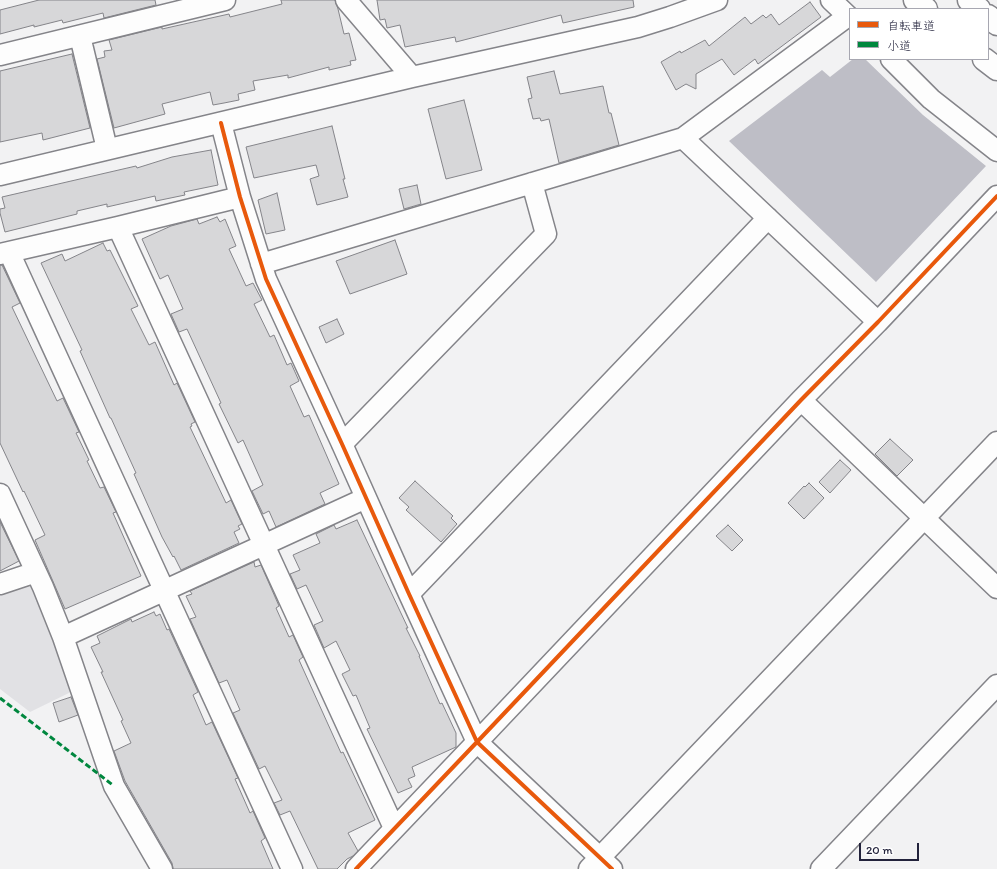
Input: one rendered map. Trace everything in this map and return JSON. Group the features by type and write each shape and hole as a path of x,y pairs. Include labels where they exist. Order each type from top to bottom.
{"highway":[{"path":"915,0 925,8"},
{"path":"969,0 979,8"},
{"path":"989,17 997,24"},
{"path":"985,60 997,69"}],"street":[{"path":"0,55 80,36 197,3 225,0"},
{"path":"346,0 412,77"},
{"path":"0,175 412,77 638,27 717,0"},
{"path":"261,264 532,182 684,138 849,17 831,0"},
{"path":"80,36 107,149"},
{"path":"892,60 931,99 997,151"},
{"path":"222,123 240,196 266,279 477,742 600,865 997,442"},
{"path":"684,138 878,322"},
{"path":"342,444 546,234 532,182"},
{"path":"240,196 118,227 5,253 292,869"},
{"path":"356,869 801,400 878,322 997,196"},
{"path":"409,594 768,218"},
{"path":"118,227 263,546 394,828"},
{"path":"801,400 997,588"},
{"path":"0,494 36,572 63,637 114,786 162,869"},
{"path":"63,637 164,592 366,498"},
{"path":"0,584 36,572"},
{"path":"821,869 997,685"}],"shaded area":[{"path":"852,60 866,60 923,115 986,166 876,282 729,141 822,70 830,77"},
{"path":"26,585 35,588 73,691 30,712 0,689 0,593"}],"building":[{"path":"39,0 155,0 156,5 104,18 103,13 63,23 62,20 34,27 34,25 0,34 0,10"},
{"path":"281,0 335,0 344,34 349,33 356,60 350,61 351,65 329,70 329,67 288,78 288,75 253,81 255,90 238,94 239,100 213,105 210,92 162,104 165,114 114,128 97,59 105,57 104,51 112,50 109,40 162,27 162,29 229,14 230,17 282,4"},
{"path":"377,0 633,0 634,7 563,23 561,15 456,42 455,37 405,47 400,25 387,28 385,19 380,20"},
{"path":"810,2 821,17 758,64 755,59 734,75 722,59 696,74 696,89 686,84 676,90 661,62 680,51 681,53 705,40 709,46 745,17 751,24 763,15 766,18 771,14 779,25"},
{"path":"72,54 90,128 43,140 42,133 0,142 0,71"},
{"path":"554,71 560,94 603,86 609,113 611,113 619,145 559,163 549,119 541,121 540,118 533,119 528,99 532,98 527,77"},
{"path":"464,100 482,170 446,179 428,109"},
{"path":"332,126 348,197 317,205 310,179 319,176 316,165 254,178 246,147"},
{"path":"211,150 218,185 184,192 185,195 156,201 155,196 107,207 107,204 77,211 77,214 5,232 0,213 0,209 5,208 2,197 136,166 137,168 172,157"},
{"path":"417,185 421,204 404,209 399,189"},
{"path":"277,193 285,230 266,234 258,200"},
{"path":"217,217 220,222 225,219 236,246 229,249 246,286 253,283 262,300 254,304 270,337 274,335 287,365 291,363 299,381 290,386 304,417 309,415 339,484 320,493 325,504 276,527 269,511 263,514 252,491 263,485 243,440 238,443 219,404 221,403 187,329 179,332 171,314 183,309 168,275 160,279 142,239 171,226 197,219 199,224"},
{"path":"395,240 407,274 350,294 336,261"},
{"path":"103,243 107,251 110,250 138,306 131,309 149,345 155,342 174,385 177,383 195,422 191,424 192,426 190,427 226,503 231,500 242,524 238,526 240,529 234,532 239,543 181,570 162,537 134,474 136,473 80,351 82,350 41,263 62,254 65,261"},
{"path":"0,265 2,265 20,303 12,307 57,401 63,398 79,432 76,433 89,460 87,461 100,488 104,487 116,512 113,513 141,576 65,609 35,540 45,535 0,443"},
{"path":"337,319 344,334 326,343 319,327"},
{"path":"890,439 913,460 897,476 875,454"},
{"path":"840,460 851,470 830,493 819,482"},
{"path":"415,481 453,516 451,518 457,524 441,542 406,510 409,507 399,498"},
{"path":"809,483 824,498 804,519 788,503 804,486 805,487"},
{"path":"357,520 408,628 406,628 420,656 440,704 442,703 456,733 456,747 412,767 415,776 408,779 412,787 398,793 367,729 370,728 356,695 353,696 342,674 350,670 336,641 324,648 314,625 323,621 306,585 297,589 290,574 300,570 293,555 320,543 316,534 334,525 336,529"},
{"path":"0,522 19,561 0,571"},
{"path":"728,525 743,540 732,551 716,536"},
{"path":"254,562 255,567 261,565 279,606 276,608 289,637 293,635 303,657 299,660 341,753 343,752 375,820 348,833 358,851 337,869 318,869 290,811 280,815 274,803 282,800 265,766 259,769 233,713 240,710 227,680 219,683 190,619 196,617 186,596 192,594 190,591"},
{"path":"154,612 156,616 160,614 167,630 169,629 198,692 193,695 206,725 212,722 238,778 235,779 250,813 253,811 265,838 261,841 273,869 173,869 172,863 125,781 114,751 131,743 121,721 123,720 101,672 103,672 91,647 100,643 97,636 131,619 132,622"},
{"path":"71,697 78,715 59,722 53,703"}],"marked path":[{"path":"0,698 114,786"}],"cycle path":[{"path":"221,123 240,197 266,279 477,742 612,869"},
{"path":"356,869 801,400 878,322 997,196"}]}
